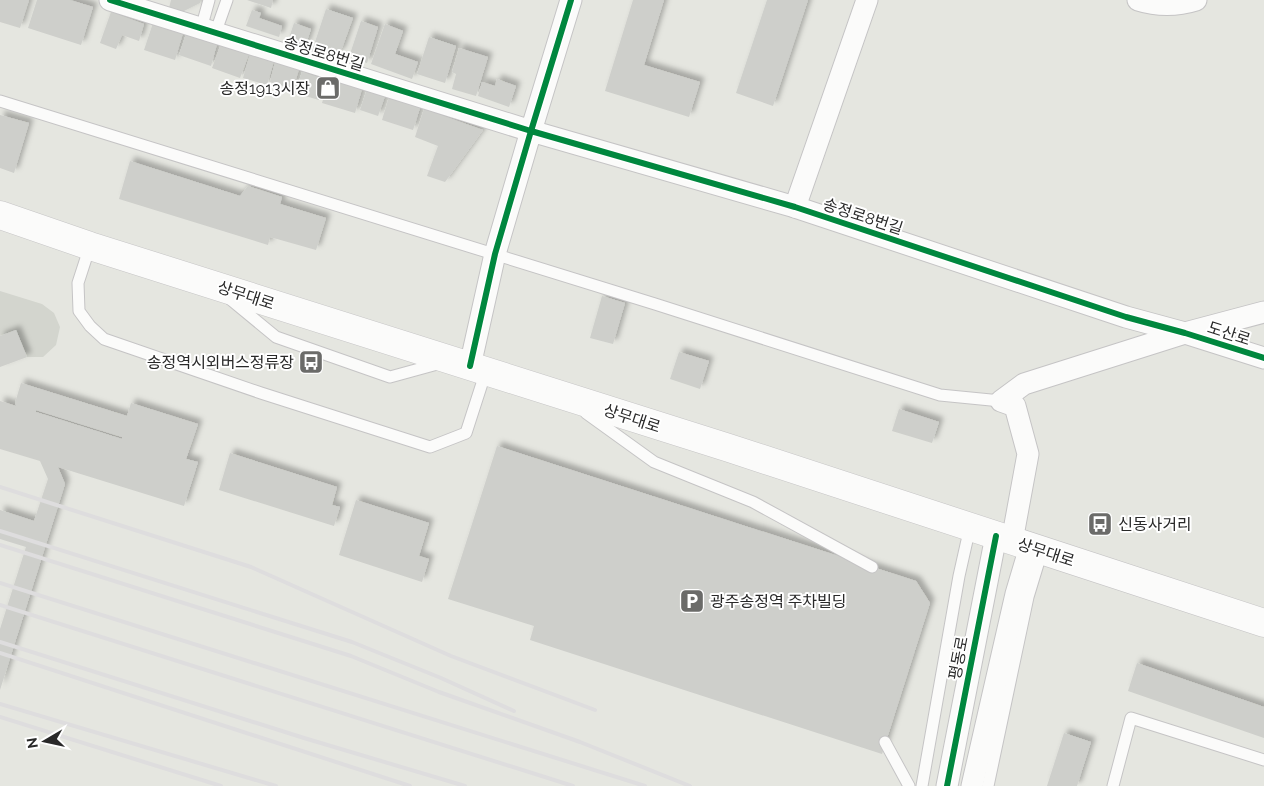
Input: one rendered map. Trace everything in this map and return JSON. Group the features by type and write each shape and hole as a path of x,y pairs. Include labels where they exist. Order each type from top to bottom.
{"main road":[{"name":"상무대로","path":"0,215 90,246 563,396 1264,623"}],"street":[{"name":"송정로8번길","path":"110,0 531,131 795,208 1126,317 1185,333"},
{"path":"469,366 495,254 571,0"},
{"path":"795,208 867,0"},
{"path":"1138,0 1151,4 1190,2"},
{"name":"도산로","path":"1001,400 1024,384 1185,333 1264,312"},
{"name":"도산로","path":"1185,333 1264,358"},
{"path":"972,786 1016,594 1010,540 1028,454 1015,406 1001,400"},
{"name":"평동로","path":"947,786 1010,540"}],"lane":[{"path":"208,32 209,0"},
{"path":"208,32 227,0"},
{"path":"0,101 495,254 940,395 1001,400"},
{"path":"90,246 78,283 79,311 104,340 430,447 466,433 469,366"},
{"path":"563,396 654,462 753,502 872,567"},
{"path":"922,786 959,576 1010,540 1028,597 988,786"},
{"path":"1113,786 1131,718 1264,760"},
{"path":"885,742 908,786"}],"shaded area":[{"path":"0,291 42,304 54,313 60,327 56,345 43,357 27,357 16,330 0,336"}],"building":[{"path":"0,0 29,0 20,28 0,22"},
{"path":"37,0 70,0 93,7 81,45 28,28"},
{"path":"171,0 201,0 200,3 182,12 169,8"},
{"path":"247,0 273,0 271,8"},
{"path":"633,0 664,0 644,65 700,82 689,117 605,91"},
{"path":"767,0 808,0 773,106 736,93"},
{"path":"326,9 353,18 341,51 332,58 312,51"},
{"path":"252,10 261,13 259,18 282,26 279,37 246,26"},
{"path":"111,12 144,24 139,41 122,35 116,49 100,43"},
{"path":"361,21 378,27 367,63 349,57"},
{"path":"153,23 183,33 175,60 144,50"},
{"path":"294,23 311,29 305,47 288,41"},
{"path":"385,24 403,31 395,54 418,62 412,79 371,64"},
{"path":"186,34 217,44 211,66 179,55"},
{"path":"429,37 456,46 445,83 417,74"},
{"path":"221,44 249,54 240,78 212,68"},
{"path":"459,48 488,57 476,96 452,89 456,74 452,72"},
{"path":"250,54 274,61 267,85 243,78"},
{"path":"275,62 299,69 293,89 270,82"},
{"path":"302,72 325,79 319,100 295,93"},
{"path":"329,79 362,89 355,113 322,103"},
{"path":"497,79 516,86 509,107 478,96 482,82 495,86"},
{"path":"367,89 385,96 378,116 360,110"},
{"path":"389,97 420,108 413,130 382,120"},
{"path":"424,109 483,130 445,182 427,176 438,146 415,137"},
{"path":"0,115 29,123 14,173 0,168"},
{"path":"130,161 240,196 248,186 282,197 280,204 326,218 316,250 270,237 268,245 119,199"},
{"path":"602,296 625,303 613,344 590,338"},
{"path":"16,330 27,357 0,367 0,336"},
{"path":"679,352 709,361 700,389 670,379"},
{"path":"21,383 127,416 131,403 198,424 186,459 198,462 184,506 58,467 65,484 0,690 0,629 26,547 0,539 0,510 34,521 48,479 40,461 0,449 0,401 16,406 15,403","holes":["36,410 122,437 122,439 36,412"]},
{"path":"899,409 939,422 932,443 892,431"},
{"name":"광주송정역 주차빌딩","path":"497,446 916,581 930,603 882,754 530,640 534,626 448,599"},
{"path":"230,453 337,487 332,505 340,507 334,526 219,490"},
{"path":"356,500 429,523 419,556 429,559 422,582 339,555"},
{"path":"1137,663 1264,707 1264,738 1128,691"},
{"path":"1064,733 1091,742 1077,786 1047,786"}],"railway":[{"path":"0,487 251,567 451,656 595,710"},
{"path":"0,531 352,642 441,678 514,711"},
{"path":"0,545 351,656 439,692 580,742 690,786"},
{"path":"0,583 645,786"},
{"path":"0,605 573,786"},
{"path":"0,642 304,738 465,786"},
{"path":"0,653 410,786"},
{"path":"0,704 276,786"},
{"path":"0,717 221,786"}],"cycle path":[{"path":"110,0 531,131 571,0"},
{"path":"470,366 495,254 531,131 795,207 1126,317 1264,358"},
{"path":"947,786 996,536"}],"place":[{"name":"송정1913시장","path":"328,88"},
{"name":"송정역시외버스정류장","path":"311,362"},
{"name":"신동사거리","path":"1100,524"},
{"name":"광주송정역 주차빌딩","path":"692,601"}]}
